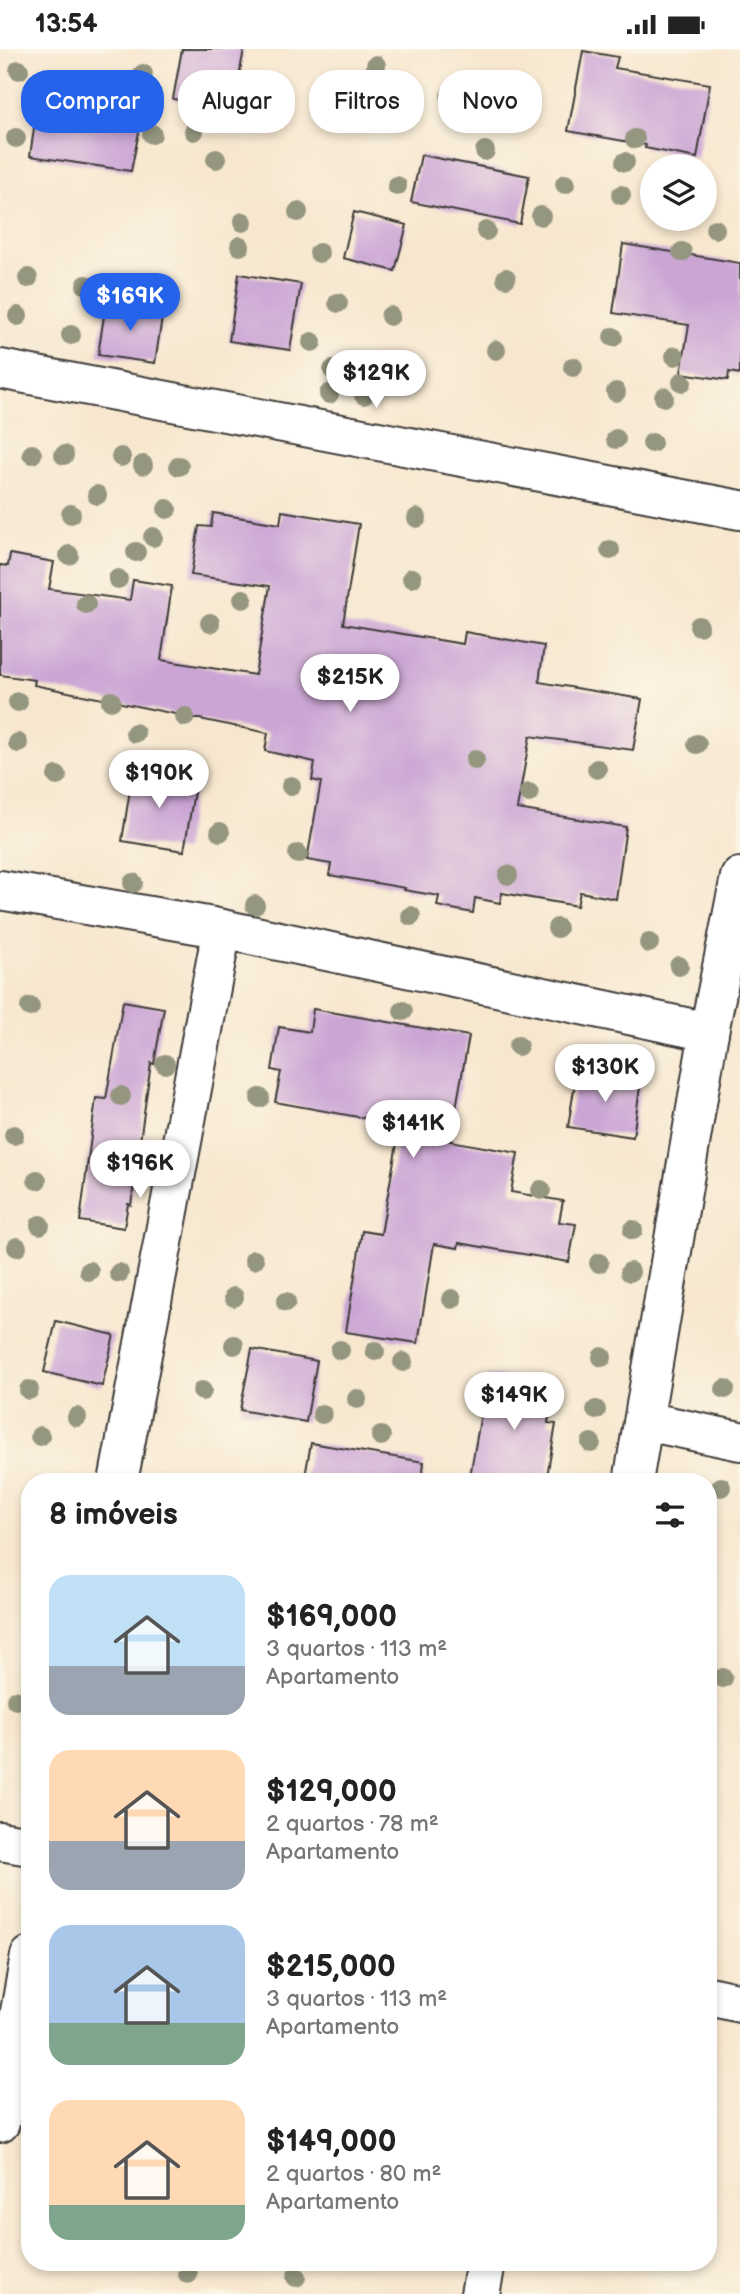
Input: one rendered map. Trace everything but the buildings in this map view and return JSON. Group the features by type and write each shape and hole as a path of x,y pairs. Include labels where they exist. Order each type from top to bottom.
{"street":[{"path":"0,369 740,510"},
{"path":"635,1473 709,1032 740,877"},
{"path":"0,890 222,929 709,1032"},
{"path":"120,1473 222,929"},
{"path":"645,1421 740,1441"},
{"path":"0,1841 21,1844"},
{"path":"717,1998 740,2003"},
{"path":"0,2123 21,2006"},
{"path":"480,2294 484,2271"}]}
